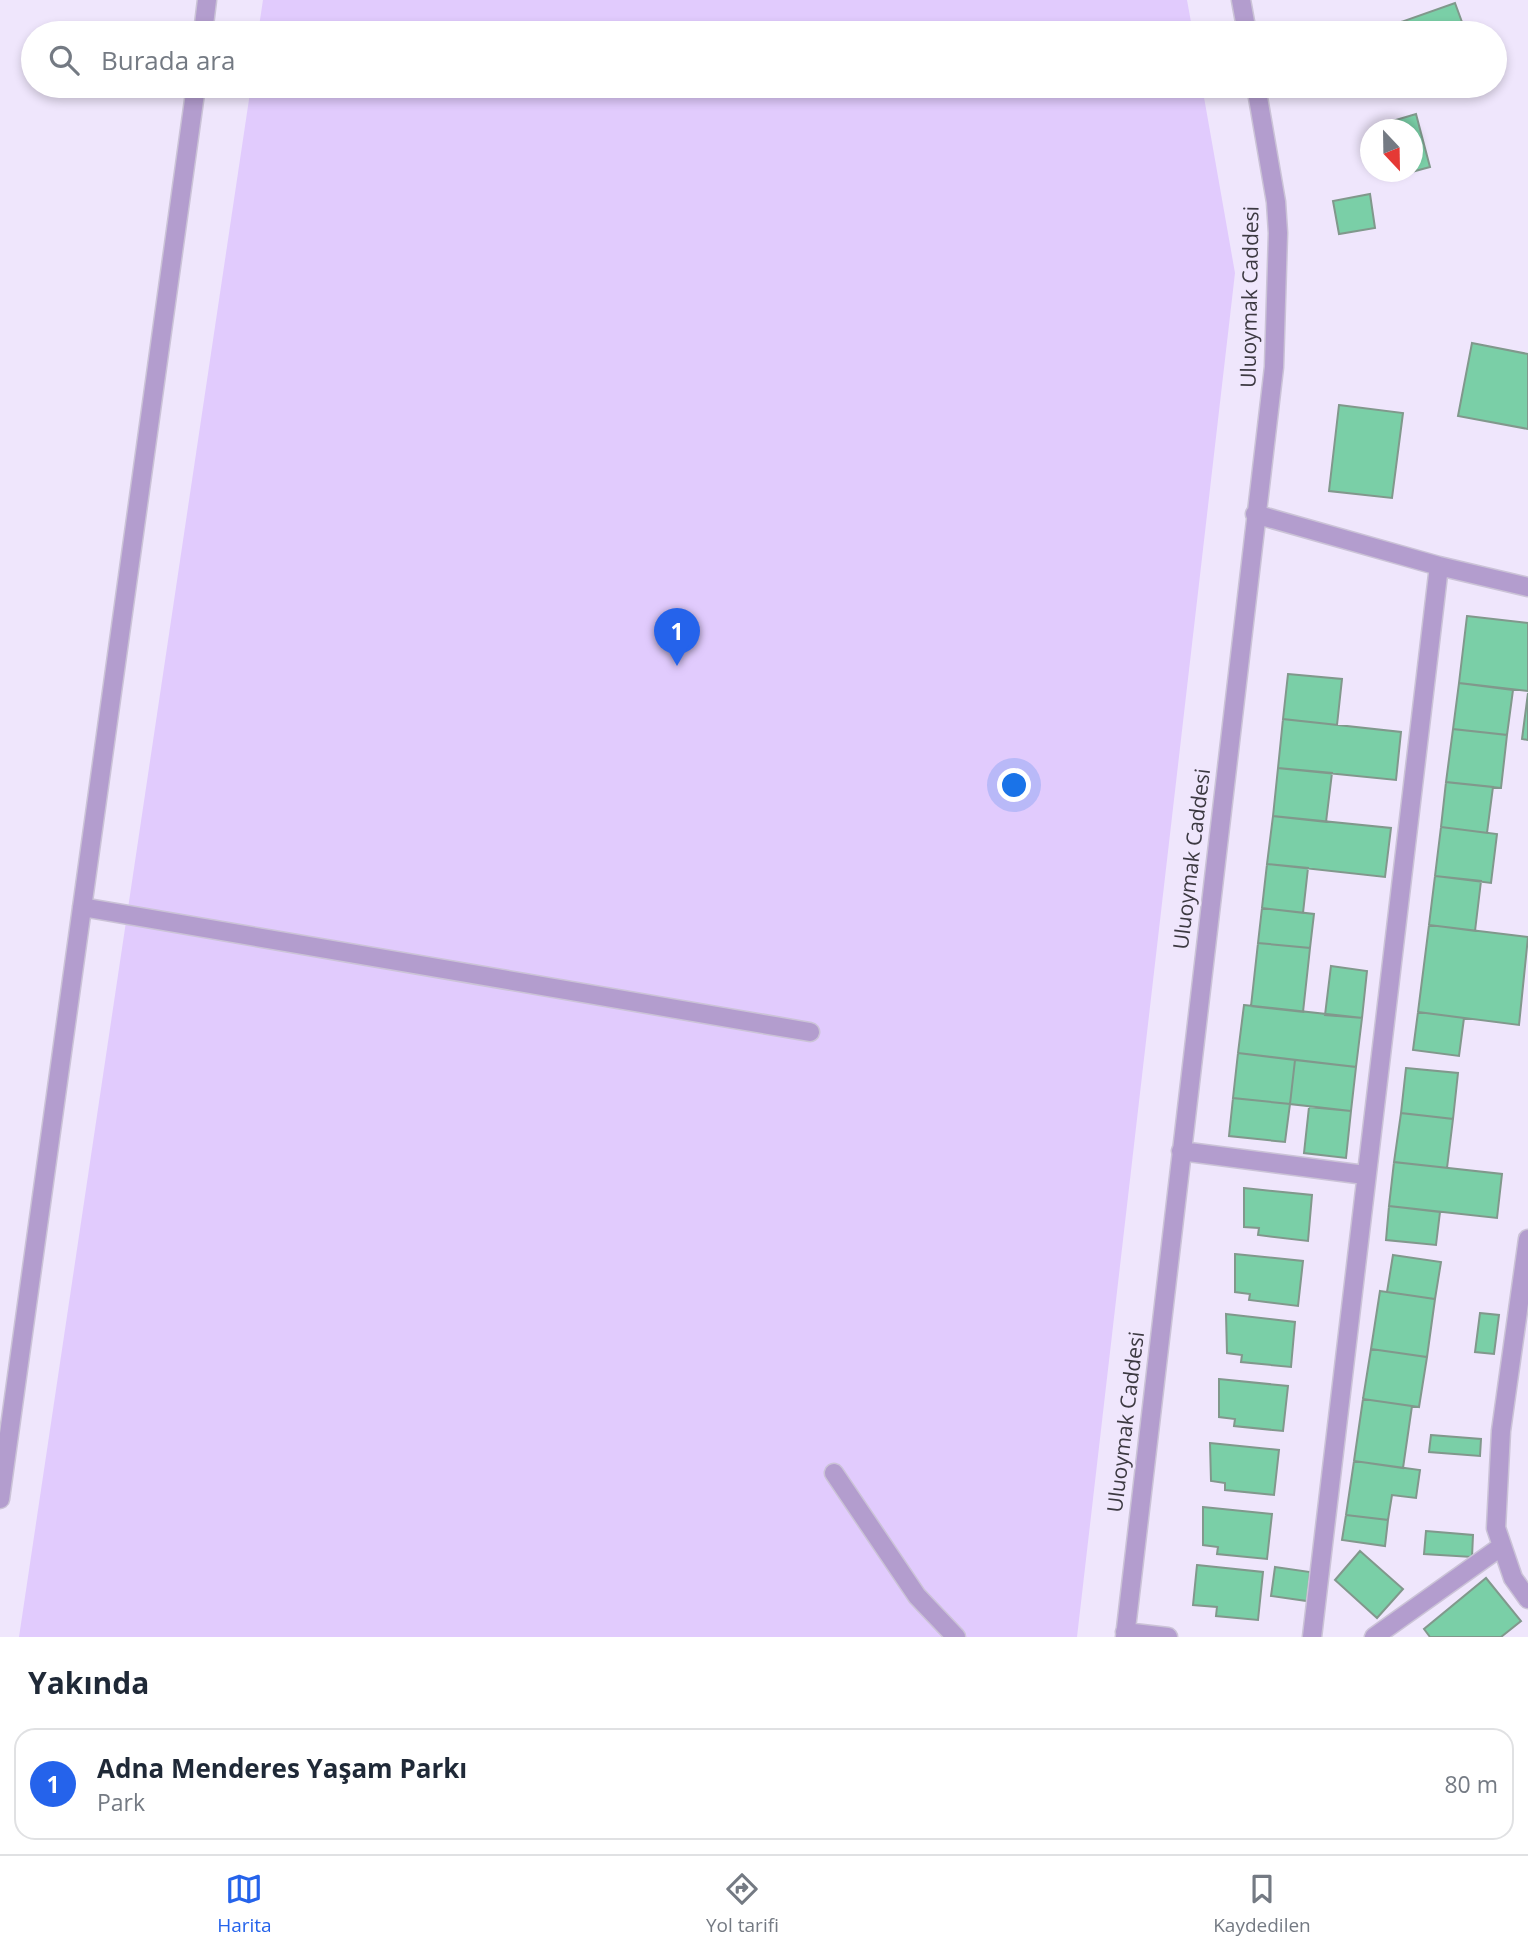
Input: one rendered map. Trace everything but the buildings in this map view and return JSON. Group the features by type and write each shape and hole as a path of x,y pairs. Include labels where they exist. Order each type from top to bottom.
{"street":[{"path":"204,21 207,0"},
{"path":"1241,0 1245,21"},
{"path":"0,1499 193,98"},
{"name":"Uluoymak Caddesi","path":"1125,1634 1274,367 1278,233 1258,98"},
{"path":"1255,514 1439,566 1528,587"},
{"path":"1312,1637 1439,566"},
{"path":"82,907 810,1032"},
{"path":"1181,1151 1365,1175"},
{"path":"1528,1239 1501,1431 1496,1528 1513,1578 1528,1599"},
{"path":"834,1473 917,1595 956,1637"},
{"path":"1374,1637 1502,1546"},
{"path":"1125,1634 1168,1637"}],"shaded area":[{"path":"263,0 1187,0 1191,21 260,21"},
{"path":"249,98 1204,98 1235,273 1077,1637 19,1637"}],"place":[{"name":"Adna Menderes Yaşam Parkı","path":"677,666"}]}
